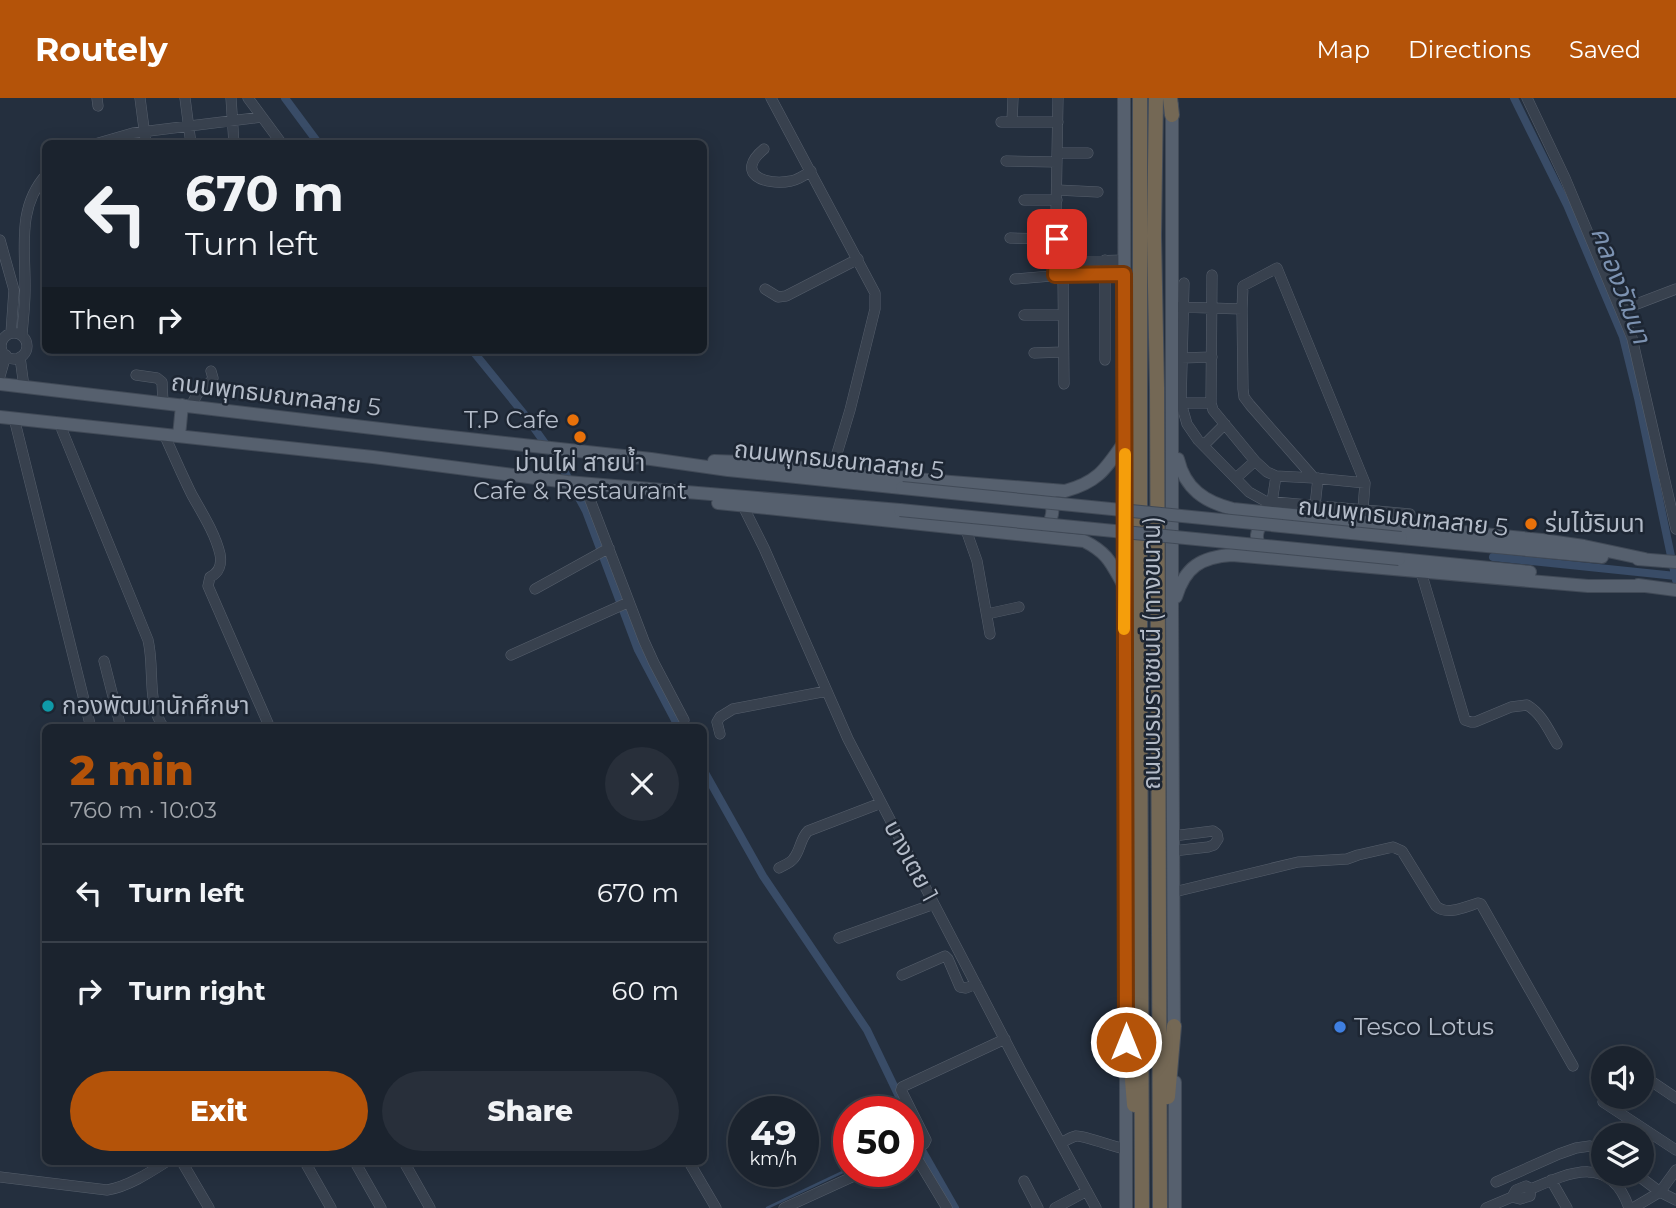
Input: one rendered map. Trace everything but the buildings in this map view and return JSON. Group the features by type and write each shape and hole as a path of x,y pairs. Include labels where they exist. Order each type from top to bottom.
{"highway":[{"path":"1140,98 1142,1208"},
{"path":"1156,98 1154,236 1160,1208"},
{"path":"1171,98 1172,115"},
{"path":"1126,1004 1134,1113 1142,1169"},
{"path":"1160,1157 1174,1026"}],"main road":[{"name":"ถนนบรมราชชนนี (ทางขนาน)","path":"1124,98 1126,1208"},
{"name":"ถนนบรมราชชนนี (ทางขนาน)","path":"1172,115 1178,307 1172,607 1175,1208"},
{"name":"ถนนพุทธมณฑลสาย 5","path":"0,384 728,470 1401,538 1676,562"},
{"path":"179,436 186,406"},
{"name":"ถนนพุทธมณฑลสาย 5","path":"0,417 373,457 576,483 900,510 1561,575 1669,589"},
{"path":"651,459 742,462 1065,491 1088,483 1102,473 1125,440"},
{"path":"1174,442 1185,481 1217,505 1233,509 1273,507 1362,516 1542,540 1651,560"},
{"path":"654,490 743,506 1084,541 1108,557 1124,586"},
{"path":"1028,534 1047,527 1051,520 1053,505 1050,496 1039,490"},
{"path":"1264,558 1256,541 1257,533 1273,507"},
{"path":"1172,607 1180,583 1194,566 1204,560 1232,555 1588,586 1644,586"}],"street":[{"path":"140,98 145,140"},
{"path":"185,98 191,140"},
{"path":"231,98 234,140"},
{"path":"248,98 279,140"},
{"path":"771,98 876,293 875,309 850,410 832,470"},
{"path":"1013,98 1007,122 1058,122"},
{"path":"1058,98 1056,262 1063,315 1063,384"},
{"path":"1527,98 1565,178 1632,338 1676,529"},
{"path":"112,140 144,132 262,117"},
{"path":"764,149 752,161 754,174 760,180 788,182 811,172"},
{"path":"1006,162 1088,153"},
{"path":"17,287 24,276 26,215 42,181"},
{"path":"1024,200 1098,192"},
{"path":"1010,238 1057,239"},
{"path":"0,240 17,287"},
{"path":"765,289 778,297 786,296 858,259"},
{"path":"1105,260 1105,360"},
{"path":"1056,262 1124,260"},
{"path":"1315,506 1316,478 1244,397 1243,286 1277,268 1365,483 1362,516"},
{"path":"1015,279 1124,274"},
{"path":"16,334 18,275 24,276"},
{"path":"1212,275 1211,403 1217,415 1267,472 1276,476 1365,483"},
{"path":"1184,283 1178,307 1182,411 1187,424 1204,445 1249,492 1273,507 1315,506 1362,516 1410,514"},
{"path":"1621,310 1676,289"},
{"path":"1178,307 1242,309"},
{"path":"1024,315 1063,315"},
{"path":"1063,333 1077,333"},
{"path":"16,334 25,338 27,346 24,354 12,358 6,355 2,343 6,336 16,334"},
{"path":"1034,352 1063,352"},
{"path":"0,376 6,355"},
{"path":"20,357 24,387"},
{"path":"1181,358 1212,357"},
{"path":"186,406 210,384 213,377 211,370"},
{"path":"135,375 157,378 162,382 163,403"},
{"path":"1181,403 1211,403"},
{"path":"14,418 90,724"},
{"path":"62,423 62,430 148,640 152,691 161,724"},
{"path":"1204,445 1226,424"},
{"path":"164,434 221,556 220,568 217,574 210,576 208,586 268,724"},
{"path":"1236,478 1255,461"},
{"path":"1273,507 1276,476"},
{"path":"576,483 590,504 623,605 684,720"},
{"name":"บางเตย 1","path":"743,506 848,739 1096,1208"},
{"path":"965,527 977,561 990,634"},
{"path":"535,589 604,551"},
{"path":"1420,572 1465,720 1475,722 1511,707 1527,705 1545,722 1557,744"},
{"path":"511,655 623,605"},
{"path":"987,614 1019,607"},
{"path":"104,662 120,724"},
{"path":"720,734 717,722 733,709 827,691"},
{"path":"779,868 796,856 801,840 808,831 881,803"},
{"path":"1173,836 1213,831 1218,839 1214,845 1208,847 1173,851"},
{"path":"1174,892 1298,862 1347,859 1393,847 1402,851 1441,911 1481,904 1573,1066"},
{"path":"839,938 934,904"},
{"path":"902,975 945,956 960,987 976,984"},
{"path":"904,1096 902,1087 910,1082 1005,1038"},
{"path":"1654,1083 1676,1098"},
{"path":"1614,1109 1676,1150"},
{"path":"1061,1143 1076,1136 1083,1136 1125,1149"},
{"path":"1496,1182 1559,1154 1591,1146"},
{"path":"0,1177 107,1190 119,1187 161,1165"},
{"path":"184,1165 209,1208"},
{"path":"307,1165 331,1208"},
{"path":"357,1165 381,1208"},
{"path":"406,1165 430,1208"},
{"path":"691,1165 716,1208"},
{"path":"924,1165 947,1208"},
{"path":"1486,1208 1513,1197 1520,1199 1530,1196 1531,1189 1563,1175 1584,1171 1604,1175 1613,1181 1620,1187 1631,1208 1660,1192 1676,1170"},
{"path":"1551,1180 1567,1208"},
{"path":"1024,1181 1038,1208"},
{"path":"784,1208 833,1186"},
{"path":"1652,1186 1676,1200"},
{"path":"1055,1208 1087,1191"}],"waterway":[{"path":"285,98 316,140"},
{"name":"คลองวัฒนา","path":"1514,98 1567,205 1623,337 1676,580"},
{"path":"475,354 524,414 562,467 586,511 638,650 677,724"},
{"path":"1493,557 1676,576"},
{"path":"707,776 763,876 867,1030 899,1096"},
{"path":"924,1154 955,1208"},
{"path":"767,1208 833,1177"}],"slow traffic":[{"path":"1124,629 1125,454"}],"place":[{"name":"T.P Cafe","path":"573,420"},
{"name":"ม่านไผ่ สายน้ำ Cafe & Restaurant","path":"580,437"},
{"name":"ร่มไม้ริมนา","path":"1531,524"},
{"name":"กองพัฒนานักศึกษา","path":"48,706"},
{"name":"Tesco Lotus","path":"1340,1027"}],"route":[{"path":"1057,239 1055,275 1124,274 1126,1042"}]}
